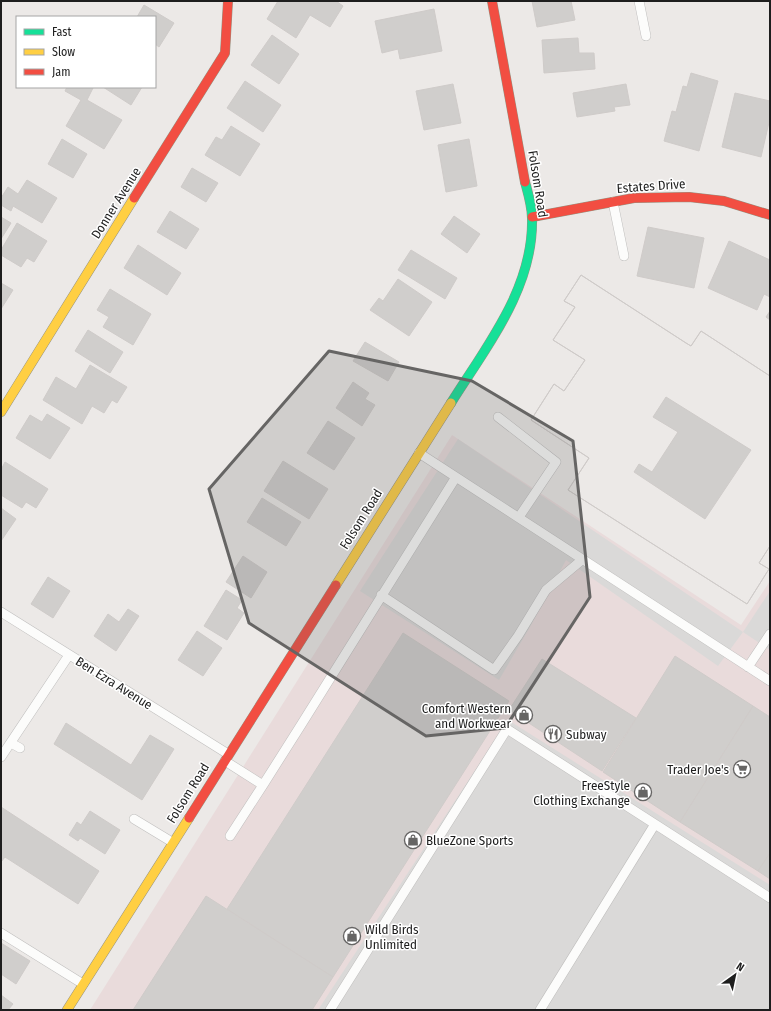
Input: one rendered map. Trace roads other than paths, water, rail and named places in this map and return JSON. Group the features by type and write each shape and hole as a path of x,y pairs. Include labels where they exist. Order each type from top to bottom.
{"street":[{"name":"Donner Avenue","path":"1,412 225,53 228,1"},
{"name":"Folsom Road","path":"67,1010 502,322 515,296 526,268 530,245 532,217 492,1"},
{"name":"Estates Drive","path":"532,217 634,198 689,197 724,201 770,215"}],"lane":[{"path":"640,1 646,36"},
{"path":"613,202 624,256"},
{"path":"498,417 556,462 519,517"},
{"path":"419,453 770,681"},
{"path":"230,836 456,477"},
{"path":"381,595 494,670 518,636 546,590 583,559"},
{"name":"Ben Ezra Avenue","path":"1,612 69,654 226,757 263,785"},
{"path":"748,667 770,634"},
{"path":"1,758 69,654"},
{"path":"330,1010 508,729 770,898"},
{"path":"11,743 20,748"},
{"path":"134,819 172,842"},
{"path":"540,1010 655,824"},
{"path":"1,933 83,984"}],"place":[{"name":"Comfort Western and Workwear","path":"524,715"},
{"name":"Subway","path":"553,734"},
{"name":"Trader Joe's","path":"742,769"},
{"name":"FreeStyle Clothing Exchange","path":"643,792"},
{"name":"BlueZone Sports","path":"413,840"},
{"name":"Wild Birds Unlimited","path":"352,936"}]}
